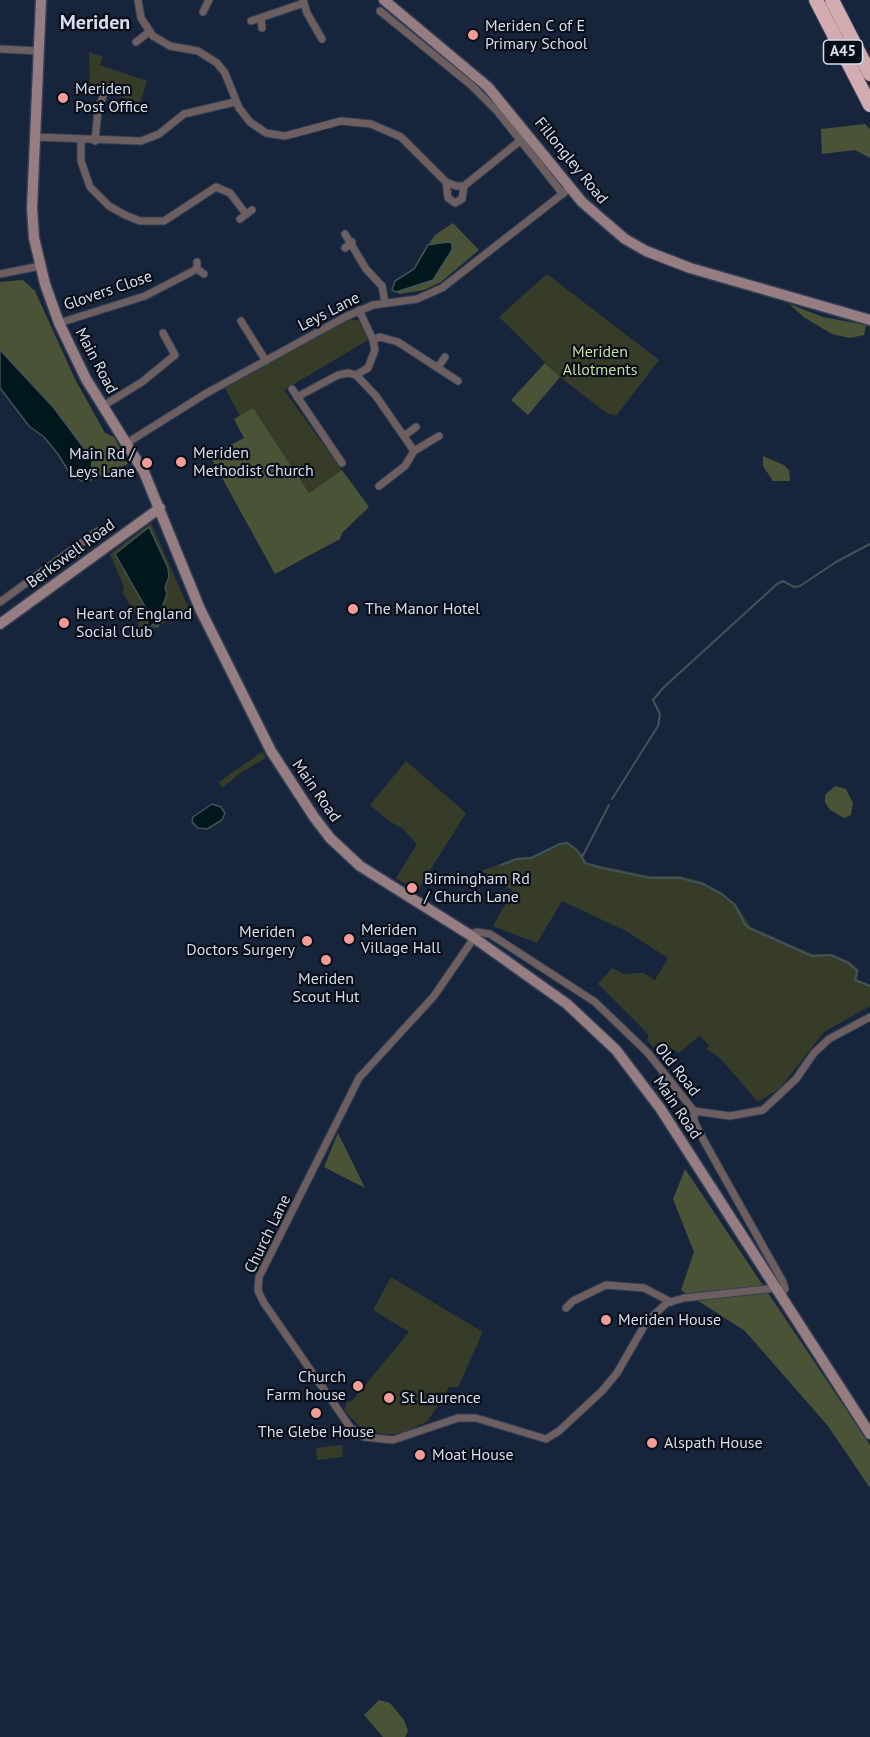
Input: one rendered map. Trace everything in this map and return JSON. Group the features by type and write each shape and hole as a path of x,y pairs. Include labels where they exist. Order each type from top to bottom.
{"highway":[{"name":"A45","path":"816,0 870,105"},
{"name":"A45","path":"832,0 870,74"}],"main road":[{"name":"Main Road","path":"41,0 32,208 40,266 59,323 86,379 144,472 212,634 261,733 307,808 330,838 363,869 472,936 567,1004 616,1050 660,1108 870,1434"},
{"name":"Fillongley Road","path":"382,6 488,87 523,126 566,191 607,226 645,251 706,273 870,320"},
{"name":"Berkswell Road","path":"2,619 160,508"}],"street":[{"path":"138,0 141,18 149,32 158,41 170,46 198,51 210,57 225,73 235,102 257,129 278,136 296,134 341,121 356,121 386,129 412,145 451,186 464,186 521,140"},
{"path":"203,12 209,0"},
{"path":"251,21 303,1 311,22 322,39"},
{"name":"Fillongley Road","path":"382,6 471,85 566,191"},
{"path":"261,18 262,28"},
{"path":"136,42 149,32"},
{"path":"0,49 39,51"},
{"path":"95,141 98,110 105,91"},
{"path":"35,137 141,141 159,134 184,114 235,102"},
{"path":"81,140 81,161 90,187 109,206 125,215 140,221 164,220 216,187 230,193 246,214"},
{"path":"446,182 448,198 455,203 462,199 464,186"},
{"name":"Leys Lane","path":"127,443 205,394 359,310 385,303 417,299 442,288 566,191"},
{"path":"345,234 352,242 366,269 384,290 385,303"},
{"path":"345,248 352,242"},
{"path":"0,274 40,266"},
{"name":"Glovers Close","path":"59,323 145,296 197,266 204,274"},
{"path":"356,375 368,368 375,350 373,340 359,310"},
{"path":"241,321 266,361"},
{"path":"103,406 142,382 175,355 163,333"},
{"path":"373,340 380,337 398,342 458,381"},
{"path":"438,367 445,357"},
{"path":"297,397 338,375 348,373 356,375 376,396 414,452"},
{"path":"292,389 342,463"},
{"path":"404,436 416,427"},
{"path":"379,486 405,466 414,452 439,436"},
{"path":"0,603 98,531"},
{"name":"Old Road","path":"472,936 477,932 490,934 595,1002 648,1053 694,1111 694,1121 704,1141 783,1282 785,1289 778,1291"},
{"name":"Church Lane","path":"472,936 434,996 359,1078 259,1277 258,1291 261,1299 350,1427 364,1437 379,1440 393,1440 458,1418 476,1418 546,1439 559,1431 602,1391 617,1373 647,1321 671,1302"},
{"path":"694,1111 730,1116 763,1110 796,1079 814,1053 829,1039 870,1017"},
{"path":"566,1308 573,1301 606,1285 644,1288 671,1302 778,1291"}],"green space":[{"path":"89,52 103,57 100,65 147,81 140,103 90,86"},
{"path":"865,124 870,129 870,158 855,150 822,154 821,129"},
{"path":"453,223 479,250 441,282 424,290 399,294 396,292 422,283 440,270 452,250 447,242 428,245 435,235"},
{"name":"Meriden Allotments","path":"547,274 659,360 616,416 605,412 560,377 499,317"},
{"path":"23,280 35,291 75,379 105,433 114,437 128,464 91,480 92,459 0,350 0,282"},
{"path":"789,304 823,317 866,325 864,335 850,338 832,334 805,318"},
{"path":"349,319 359,321 370,339 284,390 342,470 309,493 253,408 240,416 225,388"},
{"path":"545,363 560,377 528,415 511,400"},
{"path":"253,408 309,493 342,470 369,507 342,533 340,539 275,574 210,456 244,438 234,419"},
{"path":"763,456 784,465 789,470 790,481 773,481 763,466"},
{"path":"151,523 189,609 141,636 136,613 122,592 124,587 110,554"},
{"path":"262,752 266,758 240,773 222,788 219,782"},
{"path":"406,761 466,813 417,891 396,878 417,844 402,828 389,821 370,805"},
{"path":"835,786 846,789 853,803 851,815 844,818 830,810 825,802 825,795"},
{"path":"568,842 582,854 587,863 650,876 680,876 703,882 736,904 751,927 812,954 831,954 849,961 859,970 857,979 870,985 870,1006 824,1032 780,1088 758,1102 721,1059 707,1049 709,1045 699,1036 679,1053 663,1044 654,1048 647,1040 649,1037 645,1031 598,984 612,968 624,974 643,973 655,980 668,958 626,931 562,901 537,943 493,926 513,891 481,871 516,858 531,857"},
{"path":"338,1133 365,1188 324,1167"},
{"path":"685,1169 870,1445 870,1488 828,1426 745,1331 681,1290 694,1252 673,1199"},
{"path":"391,1277 483,1332 458,1387 449,1387 428,1421 403,1433 383,1435 359,1426 344,1410 347,1402 352,1401 409,1332 373,1310"},
{"path":"342,1445 343,1457 317,1460 316,1448"},
{"path":"379,1700 390,1703 404,1720 408,1731 405,1737 383,1737 364,1715"}],"shaded area":[{"path":"452,243 452,250 433,280 396,292 392,290 395,281 414,269 428,245"},
{"path":"0,350 54,408 92,459 91,480 81,481 69,472 58,454 44,437 29,426 0,388"},
{"path":"149,527 168,568 169,577 165,587 167,594 161,611 156,616 158,627 153,624 148,630 147,610 115,554"},
{"path":"212,804 221,807 225,813 222,820 207,829 198,828 192,822 193,817"}],"waterway":[{"path":"612,799 658,726 660,714 653,700 663,688 777,584 783,581 794,587 800,586 836,562 870,544"},
{"path":"582,857 609,805"},
{"path":"501,865 517,859 531,858 567,843 577,850 585,863 650,878 680,878 703,884 722,894 735,905 749,928 812,956 831,955 848,963 857,971 855,980 870,986"}],"place":[{"name":"Meriden C of E Primary School","path":"473,35"},
{"name":"Meriden Post Office","path":"63,98"},
{"name":"Meriden Methodist Church","path":"181,462"},
{"name":"Main Rd / Leys Lane","path":"147,463"},
{"name":"The Manor Hotel","path":"353,609"},
{"name":"Heart of England Social Club","path":"64,623"},
{"name":"Birmingham Rd / Church Lane","path":"412,888"},
{"name":"Meriden Village Hall","path":"349,939"},
{"name":"Meriden Doctors Surgery","path":"307,941"},
{"name":"Meriden Scout Hut","path":"326,960"},
{"name":"Meriden House","path":"606,1320"},
{"name":"Church Farm house","path":"358,1386"},
{"name":"St Laurence","path":"389,1398"},
{"name":"The Glebe House","path":"316,1413"},
{"name":"Alspath House","path":"652,1443"},
{"name":"Moat House","path":"420,1455"}],"district":[{"name":"Meriden","path":"95,23"}]}
